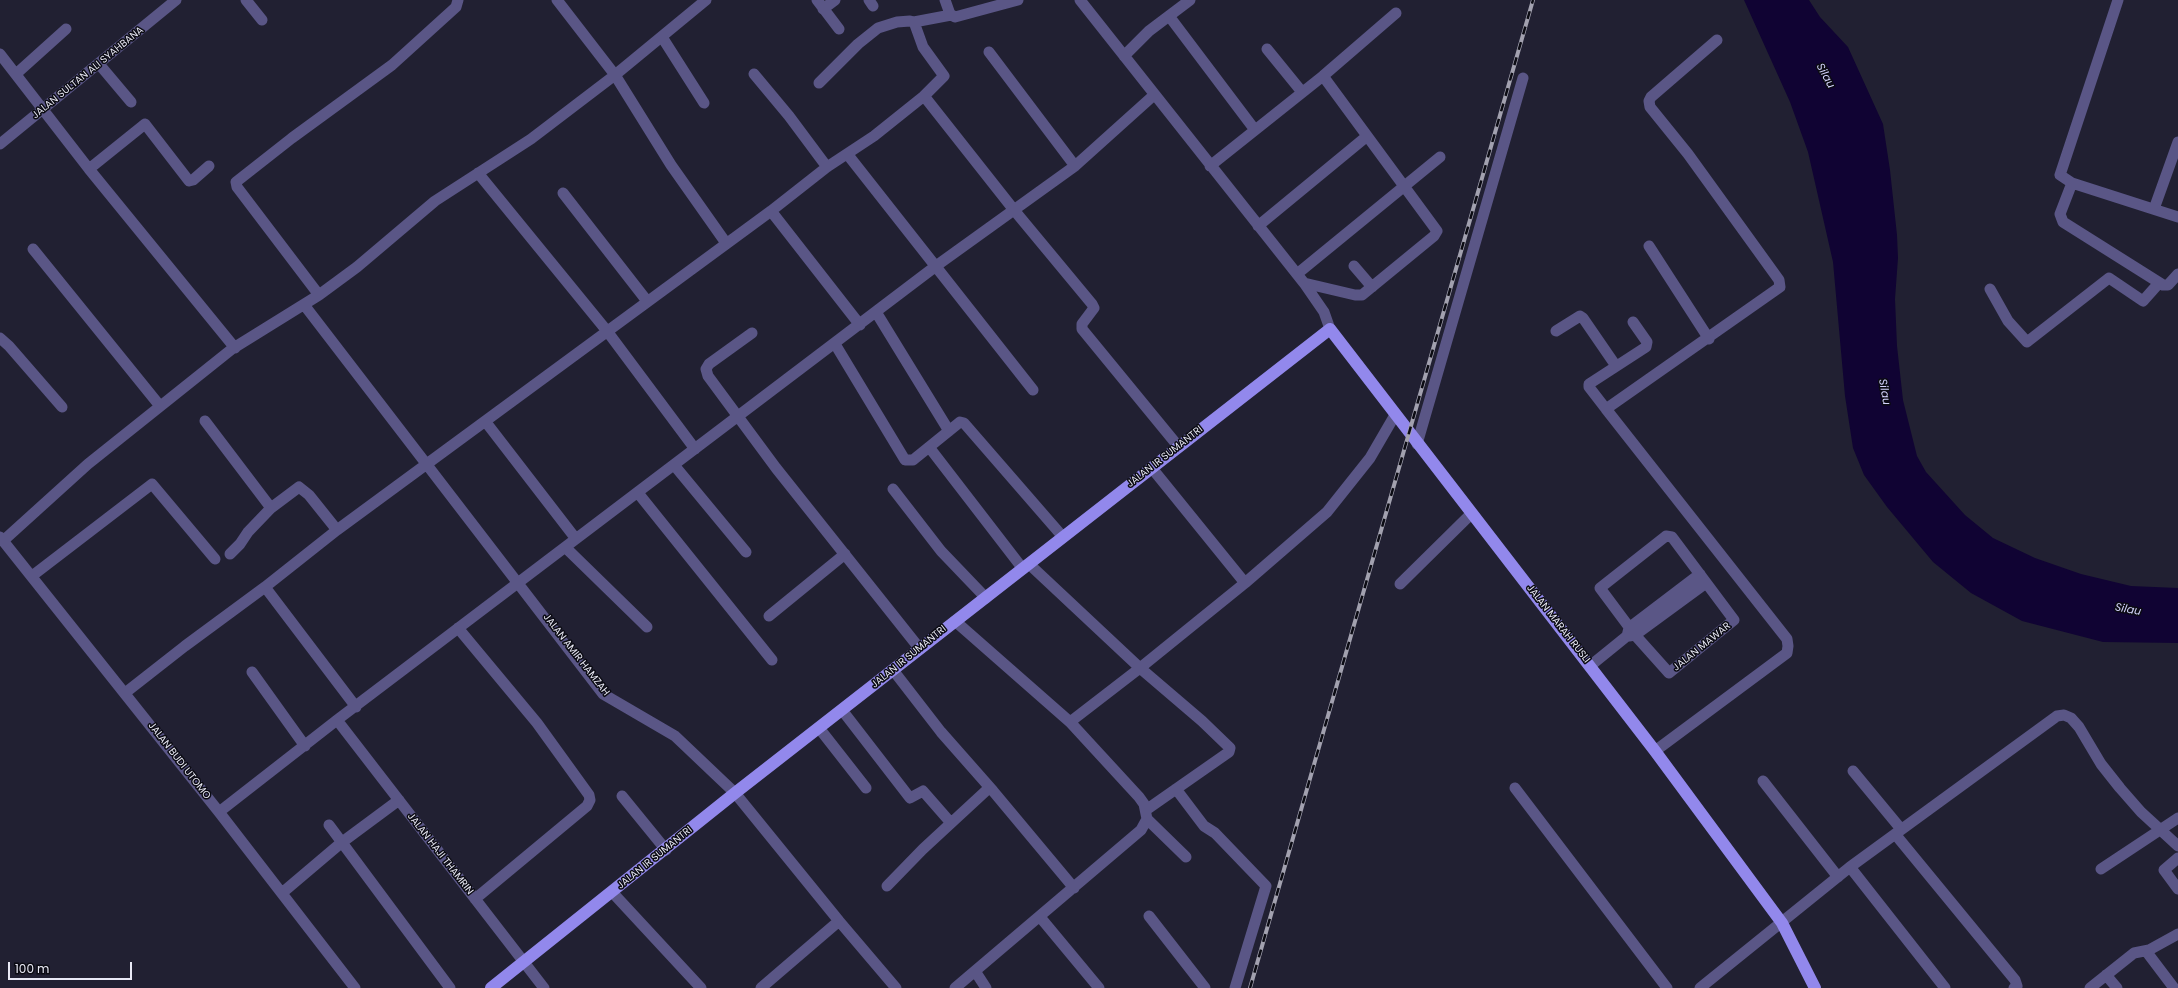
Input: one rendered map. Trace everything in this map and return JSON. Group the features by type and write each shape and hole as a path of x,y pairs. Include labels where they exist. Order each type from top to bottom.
{"main road":[{"name":"JALAN MARAH RUSLI","path":"1330,328 1471,514 1655,751 1782,923 1816,988"},
{"name":"JALAN IR SUMANTRI","path":"491,988 666,850 735,793 1330,328"}],"street":[{"name":"JALAN SULTAN ALI SYAHBANA","path":"0,144 176,0"},
{"path":"246,0 262,20"},
{"path":"319,295 237,187 236,182 292,138 392,65 456,7 458,0"},
{"path":"557,0 615,75 672,165 726,242"},
{"path":"2,539 88,464 234,348 305,306 357,267 435,202 531,139 615,75 706,0"},
{"path":"835,0 820,4 839,29"},
{"path":"945,0 951,15"},
{"path":"819,83 858,44 878,28 897,22 914,22 951,15 955,17 1018,0"},
{"path":"1080,0 1300,279 1324,312 1330,328"},
{"path":"1124,56 1148,32 1190,0"},
{"path":"2118,0 2060,173 2063,179 2072,183 2178,217"},
{"path":"1210,166 1322,76 1396,13"},
{"path":"1170,16 1255,130"},
{"path":"125,694 185,646 265,587 336,530 726,242 771,211 827,167 848,155 924,96 944,76 923,47 914,22"},
{"path":"16,74 66,29"},
{"path":"662,37 704,103"},
{"path":"1606,409 1709,339 1780,287 1779,280 1688,154 1650,107 1649,101 1651,97 1717,40"},
{"path":"1267,49 1302,92"},
{"path":"989,52 1075,166"},
{"path":"0,54 44,109 89,170 234,348"},
{"path":"99,64 131,102"},
{"path":"754,74 789,116 827,167"},
{"path":"1300,279 1358,296 1372,287 1436,234 1435,228 1322,76"},
{"path":"1418,444 1523,78"},
{"path":"219,812 518,582 695,450 936,266 1075,166 1154,95"},
{"path":"924,96 1014,210 1094,307 1082,324 1082,329 1178,446"},
{"path":"89,170 145,124 189,181 193,180 209,166"},
{"path":"1258,226 1366,137"},
{"path":"2154,209 2178,142"},
{"path":"848,155 1033,390"},
{"path":"1300,279 1440,156"},
{"path":"478,173 607,331 695,450"},
{"path":"2072,183 2060,214 2062,220 2159,283 2168,285 2178,274"},
{"path":"563,193 647,301"},
{"path":"771,211 860,325"},
{"path":"1649,246 1709,339"},
{"path":"33,249 160,406"},
{"path":"1354,266 1372,287"},
{"path":"1990,289 2008,321 2026,342 2109,278 2143,301 2159,283"},
{"name":"JALAN AMIR HAMZAH","path":"305,306 603,694 675,736 735,793 839,921 896,988"},
{"path":"876,312 949,431"},
{"path":"1556,331 1580,316 1583,318 1616,366"},
{"path":"1633,322 1647,342 1646,347 1592,382 1589,387 1788,642 1786,653 1655,751"},
{"path":"752,333 709,364 706,369 708,376 737,417 920,649"},
{"path":"0,338 9,346 62,407"},
{"path":"835,344 905,460 913,460 960,422 964,423 1063,537"},
{"path":"1070,722 1140,668 1245,583 1328,512 1370,458 1395,415"},
{"path":"205,421 271,508"},
{"path":"485,421 576,539"},
{"path":"929,447 1026,566 1140,668 1202,721 1230,748 1229,752 1176,789 1146,815 1141,830 955,988"},
{"path":"674,465 746,552"},
{"path":"1151,468 1245,583"},
{"path":"32,576 152,484 215,559"},
{"path":"230,554 240,544 248,532 271,508 297,487 301,487 336,530"},
{"path":"893,489 941,551 986,598"},
{"path":"638,493 772,660"},
{"path":"1400,584 1471,514"},
{"path":"1590,666 1630,633 1703,579 1672,537 1666,536 1600,588 1630,633"},
{"name":"JALAN BUDI UTOMO","path":"2,539 219,812 355,988"},
{"path":"565,547 647,627"},
{"path":"769,616 846,554"},
{"name":"JALAN MAWAR","path":"1630,633 1666,672 1670,673 1734,620 1703,579"},
{"path":"265,587 356,707"},
{"path":"955,621 1070,722 1139,797 1146,815 1186,857"},
{"path":"458,628 537,723 589,796 590,800 587,806 475,899"},
{"path":"893,670 940,732 1074,888"},
{"path":"252,672 305,746"},
{"path":"842,710 910,798 924,791 951,823"},
{"path":"1700,988 1850,867 2057,716 2064,715 2071,718 2079,727 2101,764 2120,788 2141,812 2178,846"},
{"name":"JALAN HAJI THAMRIN","path":"337,720 544,988"},
{"path":"819,728 866,788"},
{"path":"1853,771 1898,832 2015,980 2017,986 2014,988"},
{"path":"1763,781 1838,877"},
{"path":"887,886 989,788"},
{"path":"1515,788 1667,988"},
{"path":"1176,789 1204,826 1215,834 1266,886 1235,988"},
{"path":"622,796 666,850"},
{"path":"282,893 341,844 399,800"},
{"path":"2101,869 2178,818"},
{"path":"330,825 341,844 430,959 450,988"},
{"path":"2178,858 2164,870 2178,889"},
{"path":"1850,867 1945,988"},
{"path":"612,892 701,988"},
{"path":"1149,916 1205,988"},
{"path":"1040,917 1099,988"},
{"path":"761,988 839,921"},
{"path":"2090,988 2134,953 2146,951 2178,934"},
{"path":"2146,951 2174,988"},
{"path":"975,971 986,988"},
{"path":"2106,974 2117,988"}],"water":[{"name":"Silau","path":"1744,0 1809,0 1820,17 1848,47 1883,124 1897,235 1898,258 1895,299 1897,346 1903,400 1917,456 1926,472 1965,515 1993,538 2035,558 2081,574 2131,586 2178,588 2178,643 2103,642 2022,621 1971,593 1933,562 1887,507 1864,475 1853,448 1845,396 1833,262 1808,152 1790,102"}],"railway":[{"path":"1250,988 1533,0"}]}
